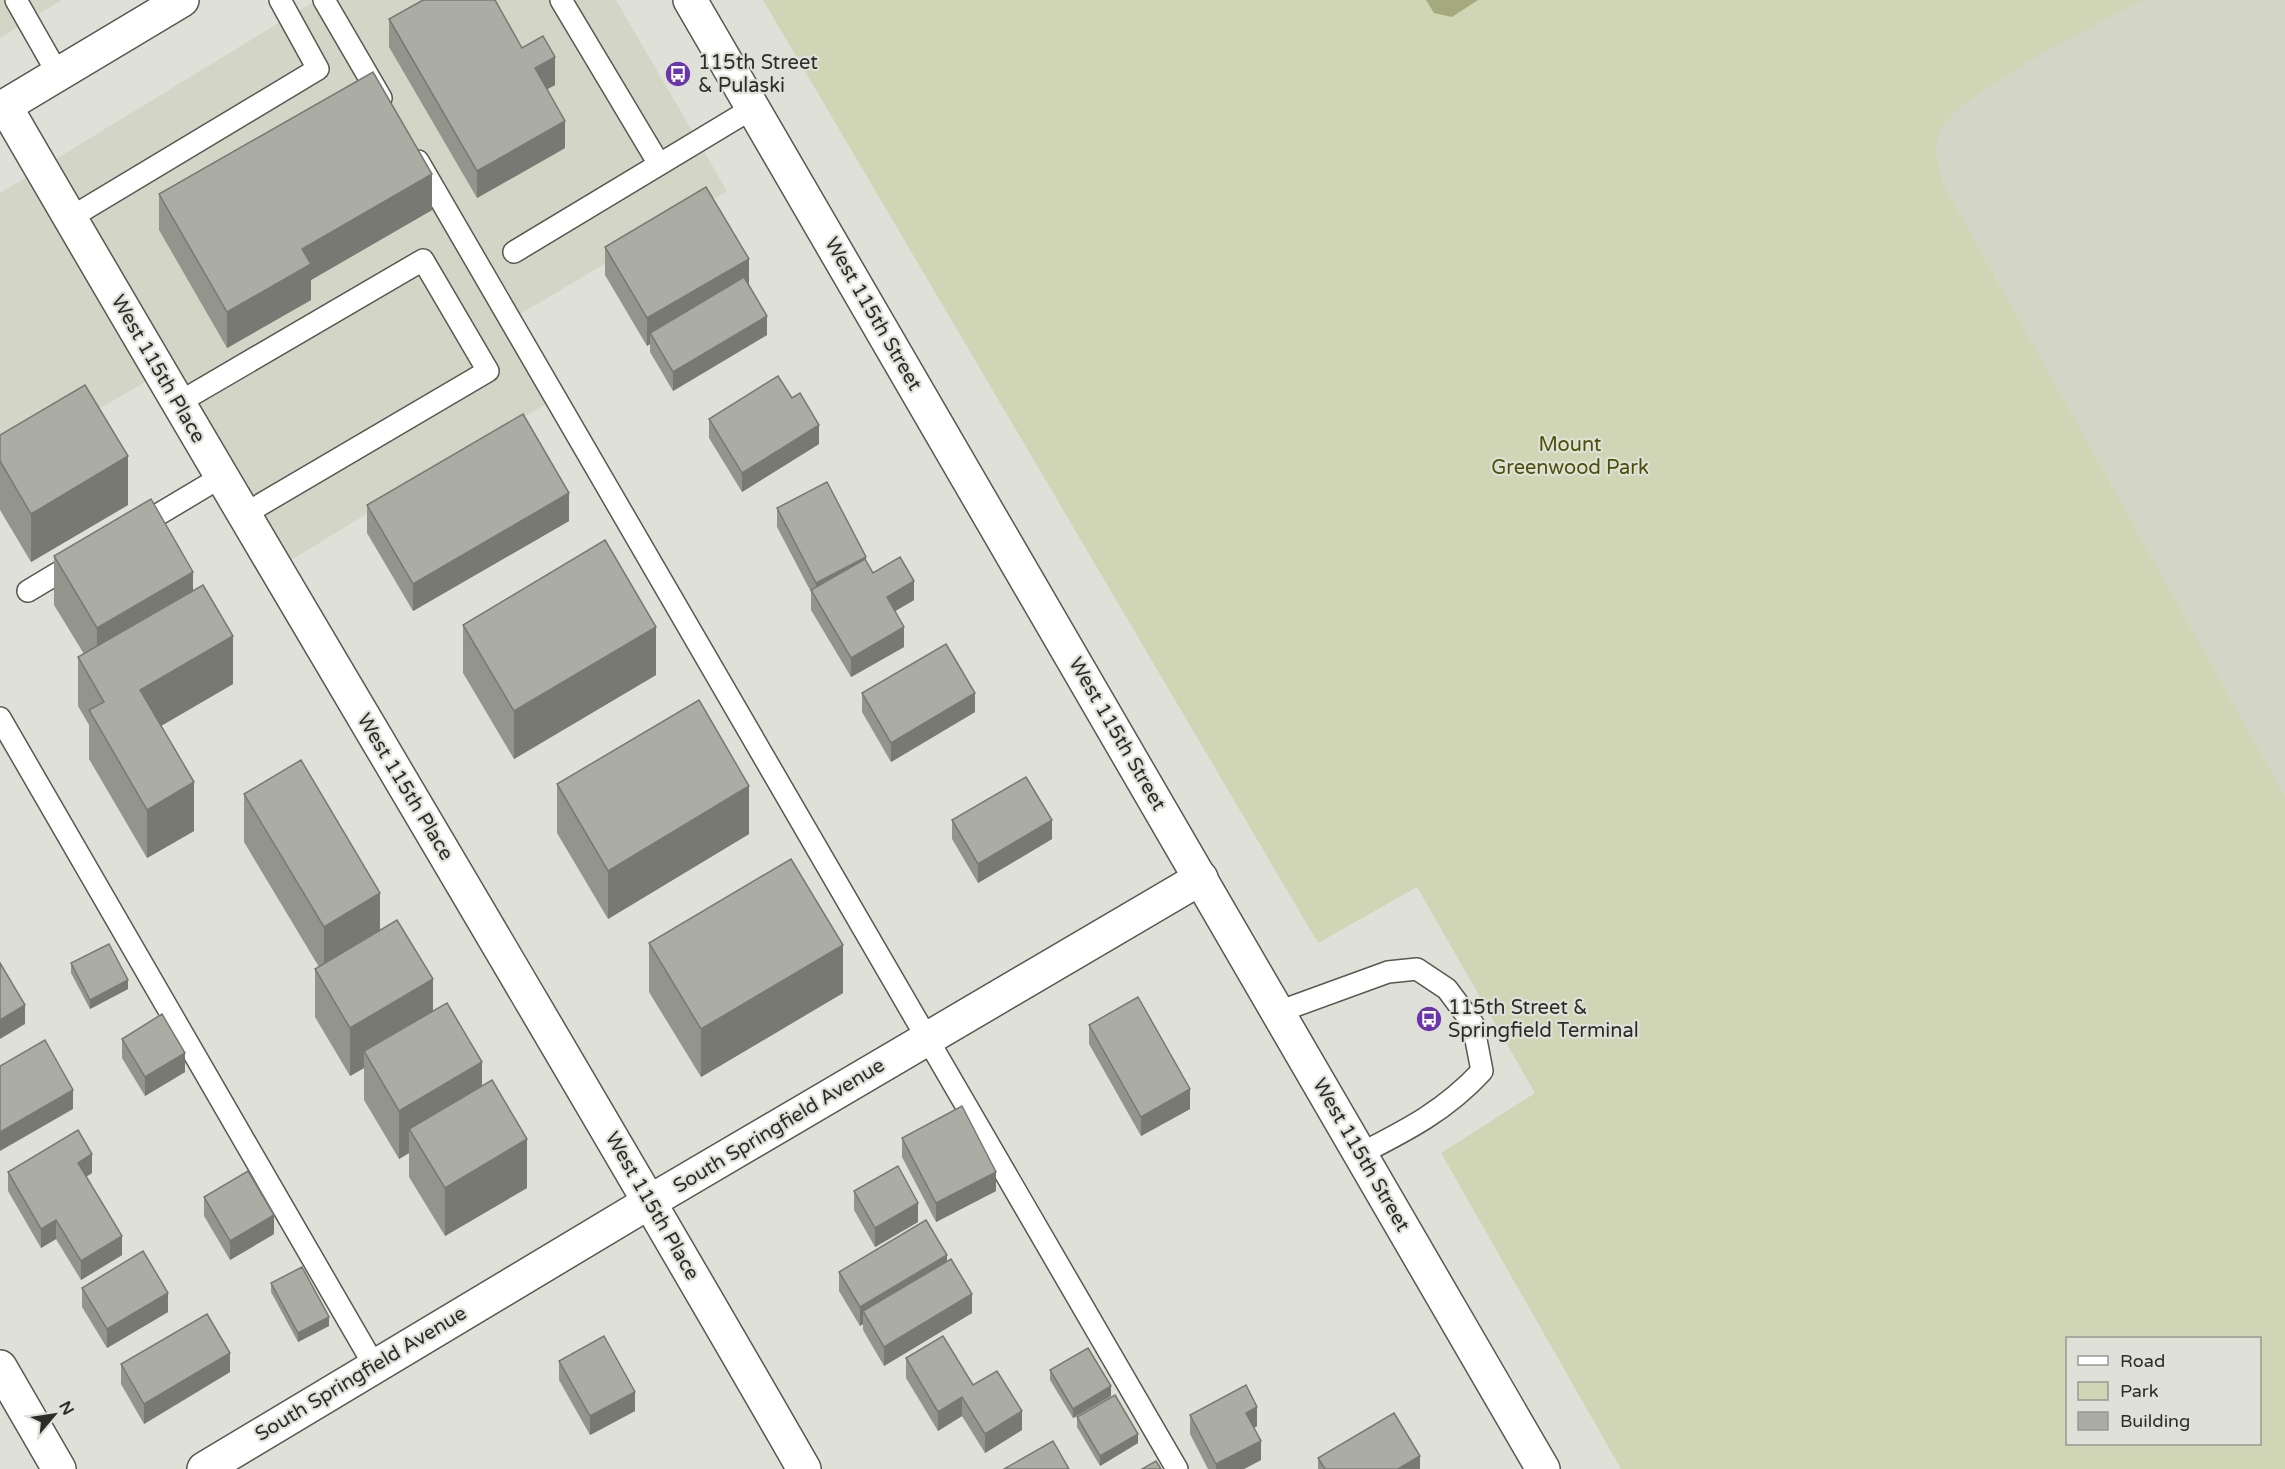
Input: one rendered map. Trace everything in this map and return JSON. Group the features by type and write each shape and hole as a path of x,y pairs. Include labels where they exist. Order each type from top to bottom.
{"street":[{"path":"2,107 182,0"},
{"name":"West 115th Street","path":"690,0 1543,1469"},
{"name":"West 115th Place","path":"2,107 70,218 243,515 651,1201 804,1469"},
{"name":"South Springfield Avenue","path":"204,1469 374,1365 1201,878"},
{"path":"0,1367 59,1469"}],"lane":[{"path":"16,0 58,74"},
{"path":"70,218 318,69 280,0"},
{"path":"324,0 390,114"},
{"path":"561,0 659,164"},
{"path":"514,252 753,108"},
{"path":"408,145 1177,1469"},
{"path":"178,403 423,260 482,361 488,372 243,515"},
{"path":"118,538 221,477"},
{"path":"28,591 98,550"},
{"path":"0,718 374,1365"},
{"path":"1278,1011 1389,972 1417,969 1448,989 1473,1024 1482,1071 1460,1095 1425,1121 1360,1154"}],"shaded area":[{"path":"0,0 62,0 0,38"},
{"path":"316,0 616,0 727,191 502,325 549,402 280,567 166,370 0,466 0,193"},
{"path":"1836,0 2285,0 2285,796 1942,181"}],"green space":[{"name":"Mount Greenwood Park","path":"763,0 2142,0 2029,62 1969,101 1948,120 1938,136 1937,158 1942,181 2285,796 2285,1469 1621,1469 1441,1153 1535,1093 1417,887 1318,943"},
{"path":"1426,0 1478,0 1452,17 1434,13"}],"building":[{"path":"423,0 495,0 522,48 543,36 555,57 535,68 565,121 477,171 389,19"},
{"path":"373,72 432,174 302,249 311,264 227,312 159,194"},
{"path":"706,187 749,259 647,318 605,247"},
{"path":"744,277 767,316 673,372 650,333"},
{"path":"778,376 792,398 800,393 819,425 742,473 709,419"},
{"path":"85,385 128,456 31,514 0,461 0,435"},
{"path":"523,414 569,493 413,584 367,505"},
{"path":"827,482 866,557 816,583 777,508"},
{"path":"151,499 193,572 97,628 54,556"},
{"path":"605,540 656,627 514,711 463,625"},
{"path":"900,557 914,581 887,597 904,627 851,658 811,590 865,559 873,573"},
{"path":"203,585 233,636 140,690 194,782 147,810 89,710 104,702 78,657"},
{"path":"946,644 975,693 891,743 862,693"},
{"path":"699,700 749,786 608,871 557,784"},
{"path":"301,760 380,893 324,927 244,794"},
{"path":"1026,777 1052,820 978,864 952,820"},
{"path":"791,859 843,945 701,1029 649,943"},
{"path":"397,920 433,979 350,1028 315,969"},
{"path":"109,944 128,980 90,1000 71,963"},
{"path":"0,963 25,1005 0,1020"},
{"path":"1138,997 1190,1089 1141,1117 1089,1025"},
{"path":"447,1003 482,1062 399,1111 364,1051"},
{"path":"162,1014 185,1053 145,1077 122,1039"},
{"path":"45,1040 73,1090 0,1132 0,1066"},
{"path":"492,1080 527,1139 445,1188 409,1129"},
{"path":"962,1106 996,1172 936,1203 902,1138"},
{"path":"78,1130 92,1154 78,1163 122,1236 81,1261 56,1220 41,1229 8,1172"},
{"path":"898,1166 918,1203 875,1228 854,1191"},
{"path":"248,1171 274,1215 230,1241 204,1197"},
{"path":"926,1220 947,1255 860,1307 839,1272"},
{"path":"143,1251 168,1293 107,1329 82,1288"},
{"path":"951,1259 972,1294 884,1347 863,1311"},
{"path":"302,1267 329,1317 298,1333 271,1283"},
{"path":"207,1314 230,1353 144,1404 121,1364"},
{"path":"604,1336 635,1392 590,1416 559,1361"},
{"path":"943,1336 973,1385 997,1371 1022,1411 985,1434 962,1397 938,1412 906,1358"},
{"path":"1088,1348 1111,1386 1073,1409 1050,1370"},
{"path":"1246,1385 1257,1407 1246,1413 1261,1441 1216,1464 1190,1415"},
{"path":"1115,1395 1138,1434 1100,1456 1077,1417"},
{"path":"1394,1413 1420,1456 1398,1469 1325,1469 1318,1458"},
{"path":"1053,1441 1069,1469 1004,1469"},
{"path":"1156,1461 1161,1469 1142,1469"}],"place":[{"name":"115th Street & Pulaski","path":"678,74"},
{"name":"115th Street & Springfield Terminal","path":"1429,1019"}]}
